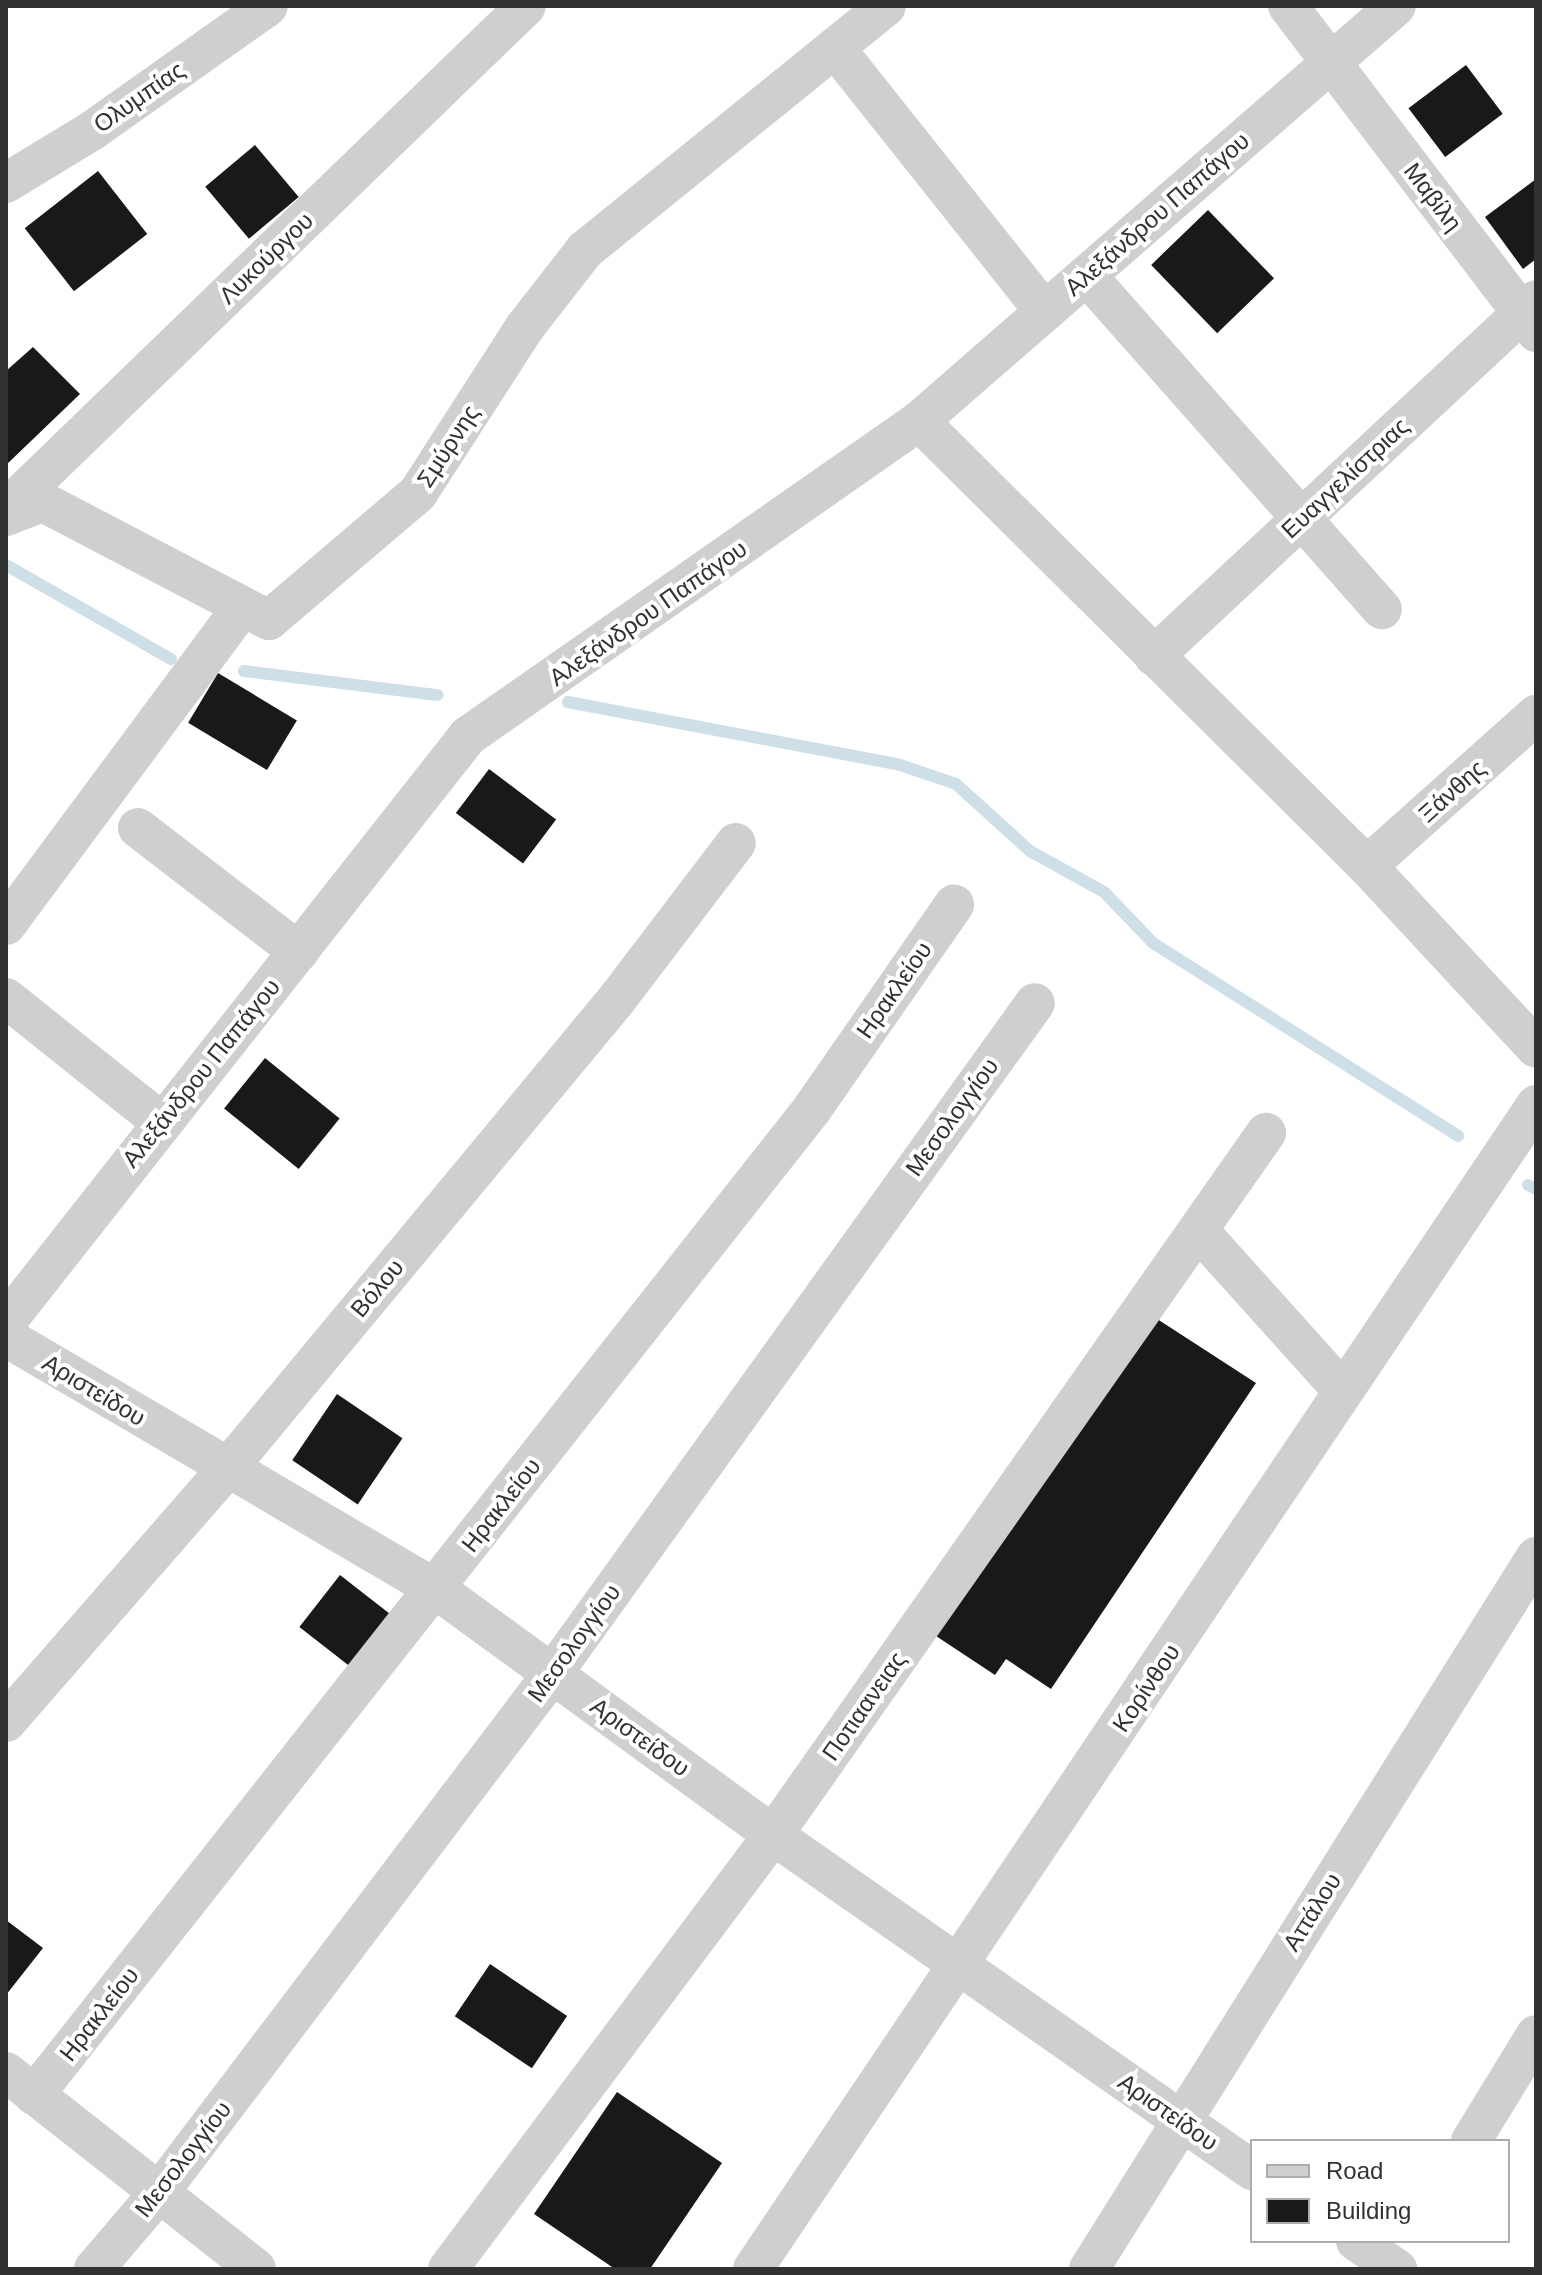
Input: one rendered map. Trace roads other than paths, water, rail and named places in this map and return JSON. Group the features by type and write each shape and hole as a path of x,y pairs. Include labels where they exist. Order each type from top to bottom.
{"street":[{"name":"Ολυμπίας","path":"6,183 93,130 268,6"},
{"name":"Λυκούργου","path":"6,509 526,6"},
{"name":"Σμύρνης","path":"241,609 269,620 418,493 525,327 585,250 886,6"},
{"name":"Μαβίλη","path":"1288,6 1531,315"},
{"name":"Αλεξάνδρου Παπάγου","path":"6,1322 160,1121 299,952 468,736 919,421 1396,6"},
{"path":"835,48 1045,312"},
{"path":"1087,276 1382,609"},
{"name":"Ευαγγελίστριας","path":"1154,656 1301,518 1531,315"},
{"path":"919,421 1367,866 1536,1048"},
{"path":"6,516 43,502 241,609 6,925"},
{"name":"Ξάνθης","path":"1367,866 1536,715"},
{"path":"138,828 299,952"},
{"name":"Βόλου","path":"6,1722 227,1469 617,999 736,843"},
{"name":"Ηρακλείου","path":"20,2084 436,1589 812,1109 954,905"},
{"path":"6,998 160,1121"},
{"name":"Μεσολογγίου","path":"94,2269 158,2194 553,1673 1035,1003"},
{"name":"Κορίνθου","path":"753,2269 1536,1105"},
{"name":"Ποτιαανειας","path":"448,2269 773,1835 1266,1133"},
{"path":"1199,1231 1343,1391"},
{"name":"Αριστείδου","path":"6,1337 436,1589 773,1835 1250,2169"},
{"name":"Αττάλου","path":"1089,2269 1536,1557"},
{"path":"1472,2139 1536,2035"},
{"path":"20,2084 256,2269"},
{"path":"1360,2243 1398,2261"}],"waterway":[{"path":"6,565 171,659"},
{"path":"244,671 438,695"},
{"path":"568,702 900,765 956,784 1030,851 1104,892 1153,943 1458,1136"},
{"path":"1528,1185 1536,1189"}]}
